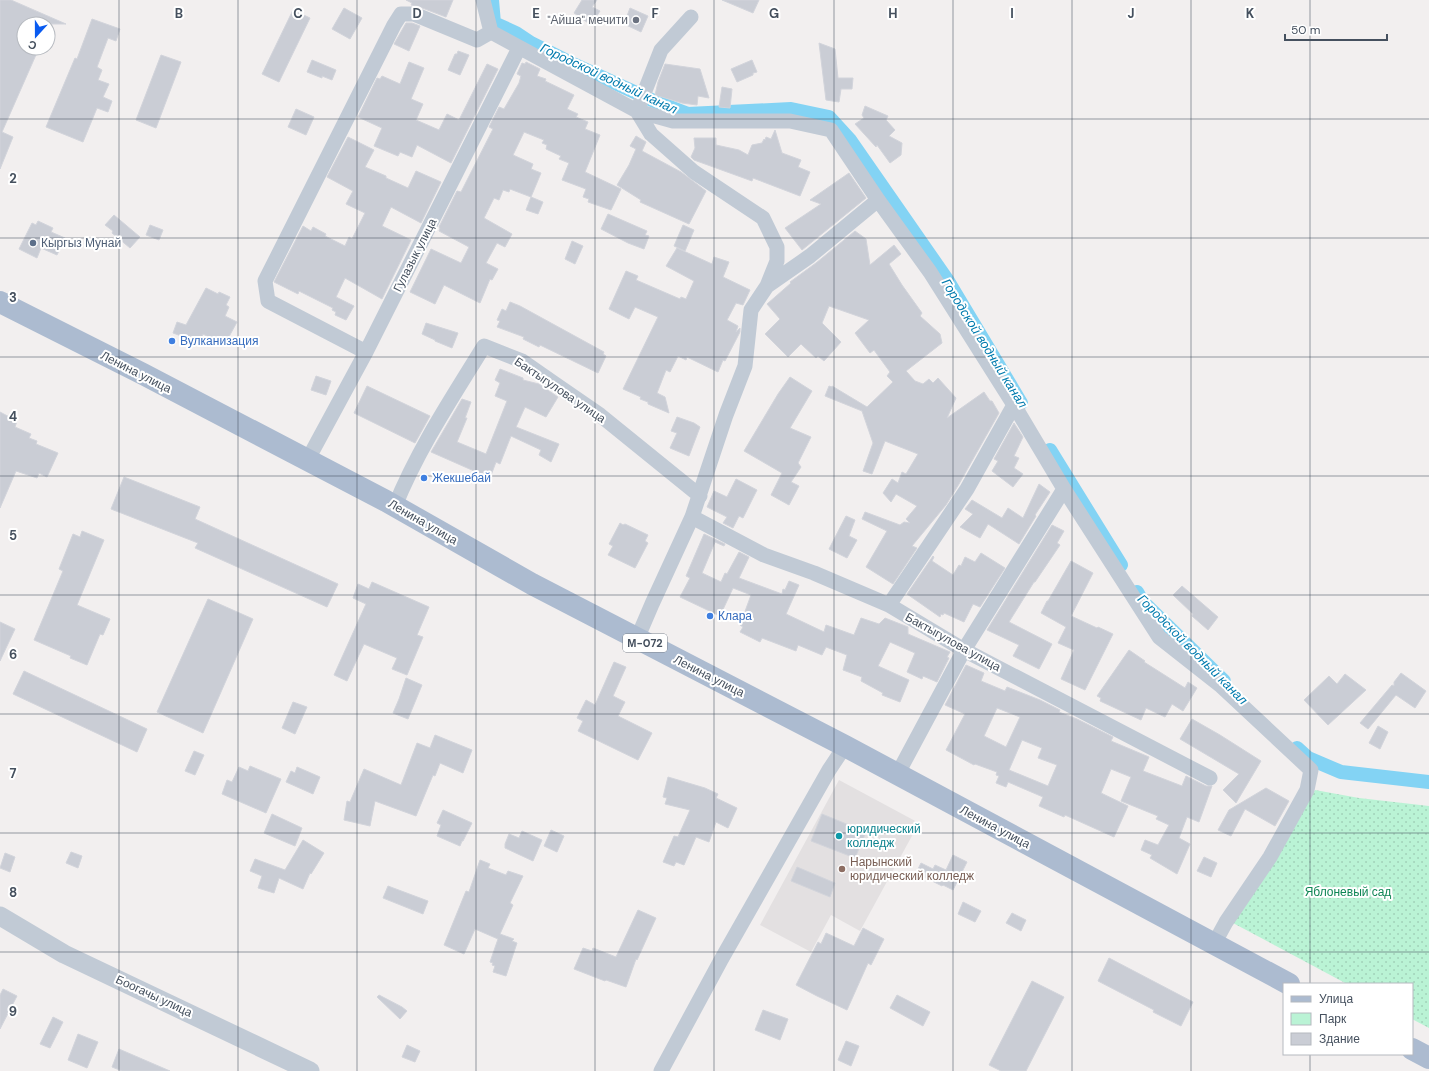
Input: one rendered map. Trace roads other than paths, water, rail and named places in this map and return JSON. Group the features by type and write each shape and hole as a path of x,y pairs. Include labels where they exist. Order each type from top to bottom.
{"main road":[{"name":"Ленина улица","path":"0,302 143,374 395,506 532,584 845,746 1287,983"},
{"path":"1413,1050 1429,1058"}],"street":[{"path":"483,0 491,32 637,111 673,121 790,121 831,130 878,200 930,272 1014,405 1064,489 1159,637 1220,685 1310,770 1307,790 1304,796 1270,857 1226,922 1214,944"},
{"path":"366,352 268,301 265,281 394,25 401,14 414,14 476,40 491,32"},
{"path":"637,111 661,50 691,17"},
{"name":"Гулазык улица","path":"307,461 366,352 519,48"},
{"path":"637,111 651,134 694,172 763,218 776,247 777,261 767,286 751,310 745,366 726,415 700,496 637,639"},
{"path":"767,286 810,256 878,200"},
{"name":"Бактыгулова улица","path":"395,506 405,481 425,444 484,346 522,361 600,415 700,496"},
{"path":"889,605 966,489 1014,405"},
{"path":"897,775 964,650 1064,489"},
{"name":"Бактыгулова улица","path":"692,517 764,555 814,573 889,605 964,650 1210,778"},
{"path":"661,1071 721,960 829,770 845,746"},
{"name":"Боогачы улица","path":"0,916 64,954 310,1071"}],"waterway":[{"name":"Городской водный канал","path":"492,0 494,23 516,33 531,43 571,63 654,101 688,114 791,109 829,117 850,140 948,281 1021,403"},
{"name":"Городской водный канал","path":"1050,450 1121,565"},
{"name":"Городской водный канал","path":"1137,592 1142,601 1224,681"},
{"name":"Городской водный канал","path":"1297,748 1308,758 1341,772 1429,782"}],"place":[{"name":"\"Айша\" мечити","path":"636,20"},
{"name":"Кыргыз Мунай","path":"33,243"},
{"name":"Вулканизация","path":"172,341"},
{"name":"Жекшебай","path":"424,478"},
{"name":"Клара","path":"710,616"},
{"name":"юридический колледж","path":"839,836"},
{"name":"Нарынский юридический колледж","path":"842,869"}],"park label":[{"name":"Яблоневый сад","path":"1348,892"}]}
